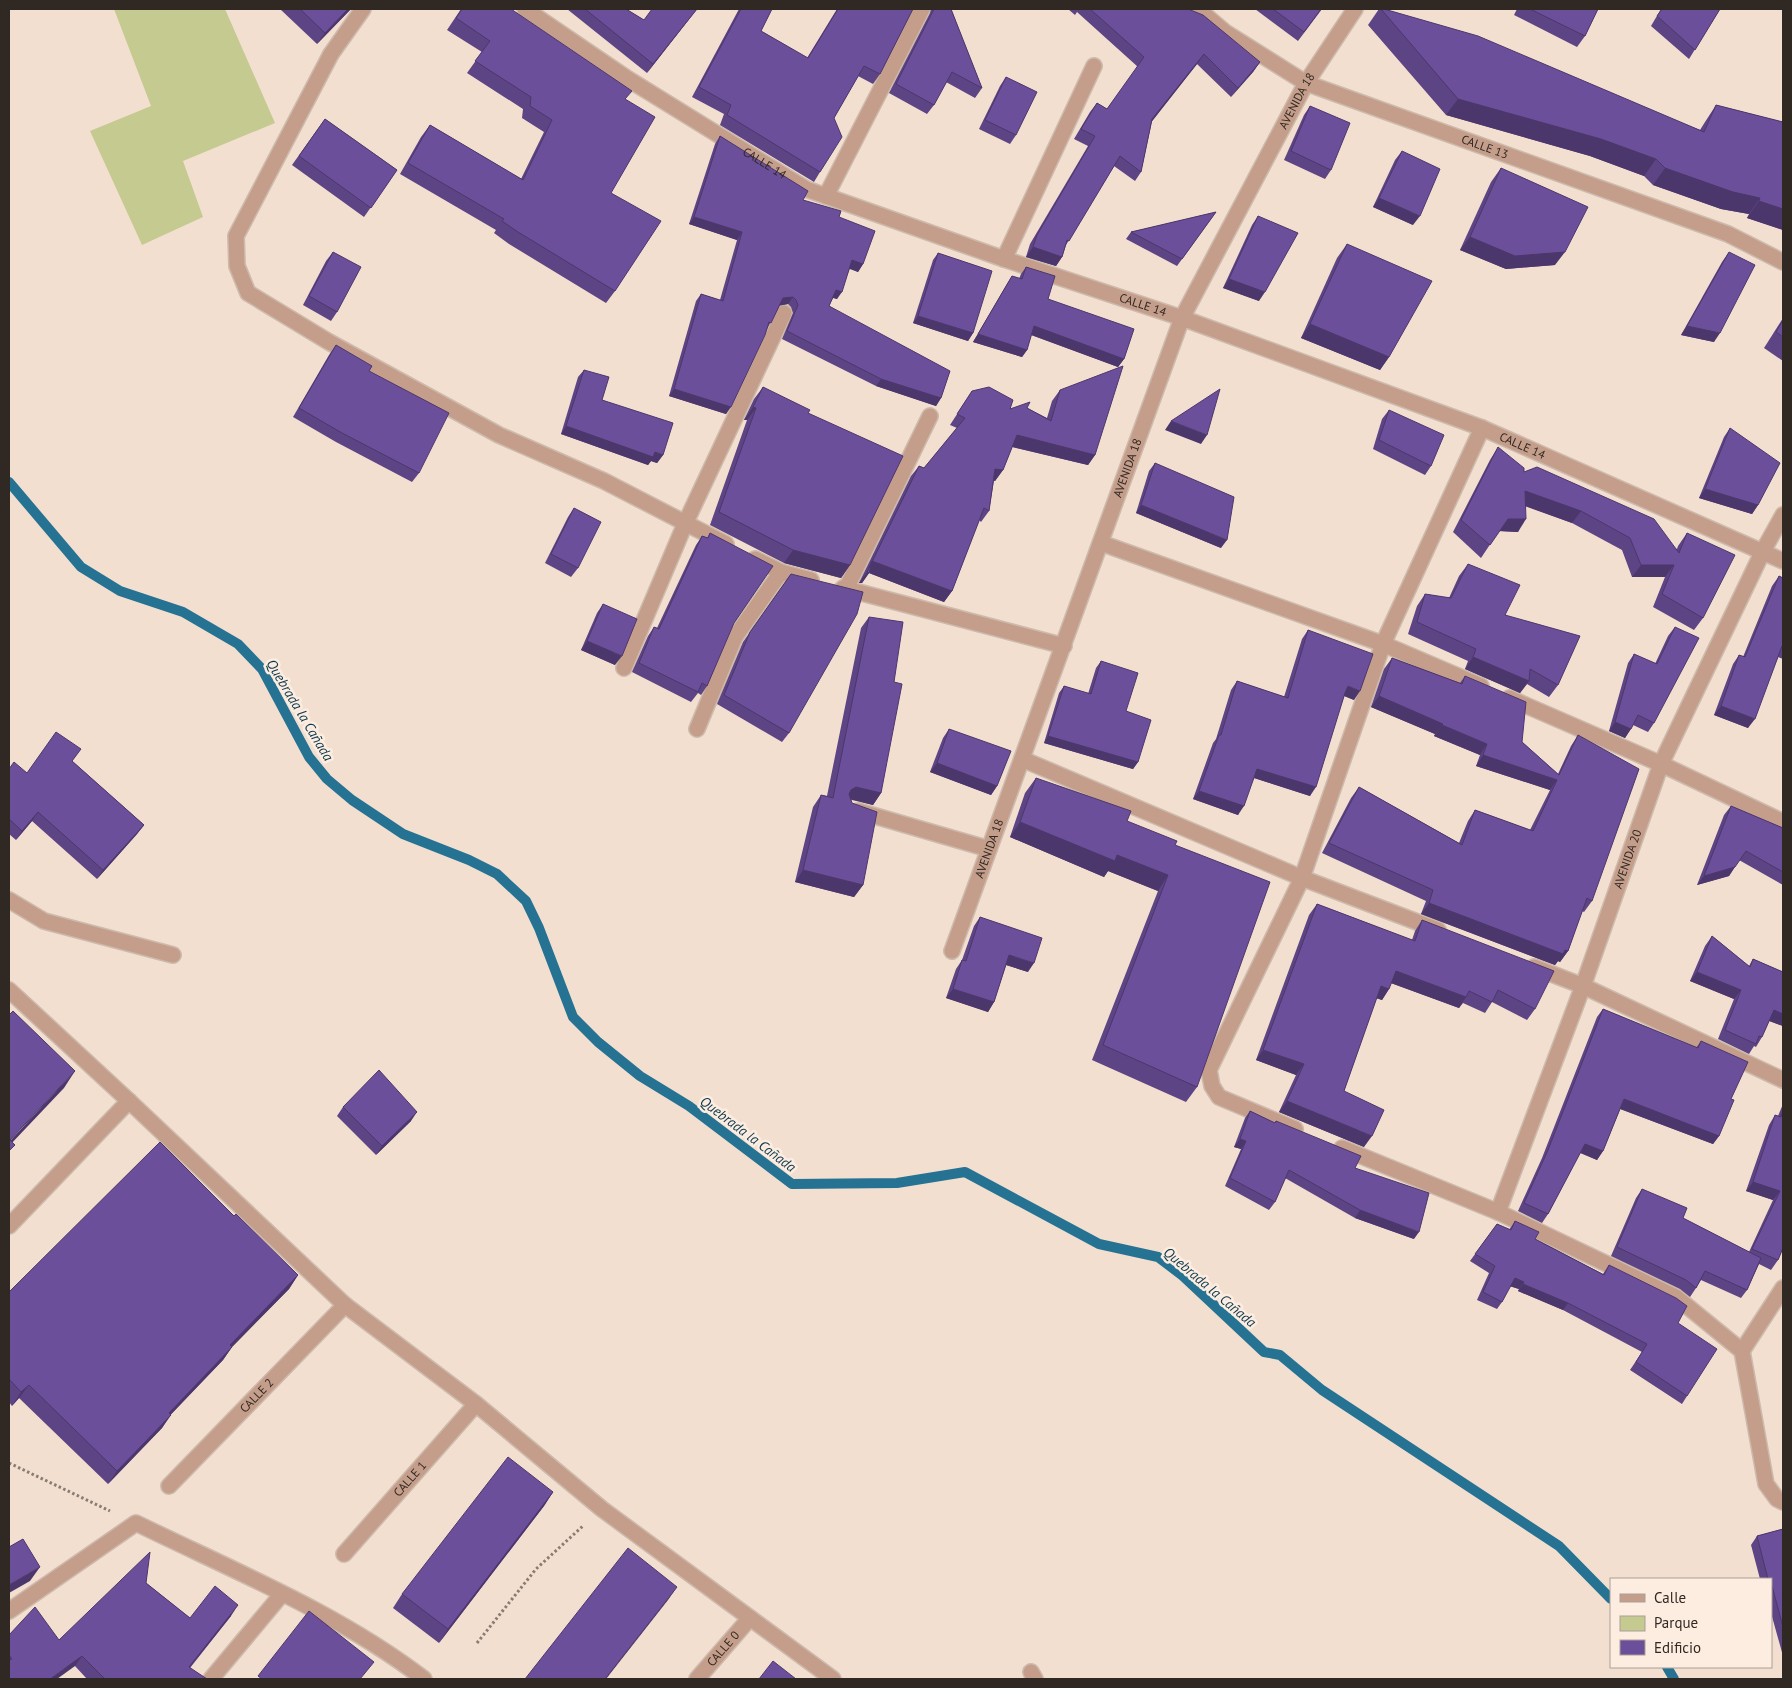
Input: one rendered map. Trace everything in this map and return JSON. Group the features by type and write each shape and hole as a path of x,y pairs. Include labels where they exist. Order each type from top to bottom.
{"street":[{"path":"363,9 331,54 236,236 236,266 248,293 329,342 499,435 604,481 781,572 1064,646"},
{"name":"CALLE 14","path":"525,9 636,84 806,189 1004,259 1182,318 1482,428 1783,561"},
{"path":"826,196 922,9"},
{"name":"CALLE 13","path":"1198,9 1226,32 1306,83 1728,234 1783,262"},
{"name":"AVENIDA 18","path":"952,951 1182,318 1306,83 1355,9"},
{"path":"1004,259 1094,66"},
{"path":"624,668 685,524 784,313"},
{"path":"846,589 930,416"},
{"path":"1309,1134 1219,1097 1212,1086 1209,1070 1302,878 1384,644 1482,428"},
{"name":"AVENIDA 20","path":"1498,1212 1583,986 1661,764 1763,551 1783,515"},
{"path":"1101,543 1384,644 1661,764 1783,822"},
{"path":"697,730 735,637 781,572"},
{"path":"1022,759 1302,878 1456,937"},
{"path":"850,808 989,849"},
{"path":"9,900 44,921 173,955"},
{"path":"1519,961 1583,986 1783,1080"},
{"path":"9,990 345,1305 476,1404 602,1509 833,1679"},
{"path":"9,1226 129,1101"},
{"path":"1327,1142 1498,1212 1676,1297 1742,1351 1766,1484 1776,1499 1783,1502"},
{"path":"1742,1351 1783,1288"},
{"name":"CALLE 2","path":"170,1486 345,1305"},
{"name":"CALLE 1","path":"344,1554 476,1404"},
{"path":"9,1611 136,1523 338,1622 396,1657 424,1679"},
{"path":"211,1679 282,1594"},
{"name":"CALLE 0","path":"697,1679 750,1618"}],"path":[{"path":"9,1463 136,1523"},
{"path":"478,1643 536,1569 602,1509"}],"green space":[{"path":"114,9 225,9 275,123 183,161 203,217 142,245 90,131 151,106"}],"building":[{"path":"300,9 348,9 325,33"},
{"path":"462,9 511,9 632,91 625,99 655,117 611,193 661,221 615,291 518,232 502,221 504,219 408,163 430,125 523,180 552,120 530,106 531,97 475,61 490,41 456,18"},
{"path":"585,9 626,9 644,20 652,9 697,9 653,64"},
{"path":"741,9 772,9 761,31 808,58 838,9 913,9 880,74 864,66 834,118 842,137 820,172 727,115 731,105 699,87"},
{"path":"934,9 951,9 982,88 952,72 934,105 896,84"},
{"path":"1090,9 1188,9 1203,15 1260,62 1238,88 1204,54 1152,119 1141,172 1120,156 1069,241 1067,240 1062,257 1033,247 1037,235 1095,136 1081,129 1097,103 1107,109 1144,57"},
{"path":"1273,9 1321,9 1304,32"},
{"path":"1381,9 1478,36 1704,132 1716,105 1783,122 1783,209 1759,201 1760,198 1733,192 1665,168 1656,159 1601,139 1458,99"},
{"path":"1530,9 1598,9 1585,36"},
{"path":"1662,9 1720,9 1695,50 1657,16"},
{"path":"1006,77 1037,92 1016,135 985,120"},
{"path":"1310,106 1350,123 1331,170 1291,151"},
{"path":"325,119 397,170 371,208 299,156"},
{"path":"720,136 808,191 803,200 841,211 839,217 875,231 863,264 852,260 842,292 836,290 829,306 950,371 941,398 881,379 787,331 798,305 793,297 783,298 771,323 769,322 765,335 731,407 674,389 701,294 723,301 742,232 694,217"},
{"path":"1402,151 1440,169 1420,216 1379,198"},
{"path":"1501,168 1588,207 1565,252 1515,256 1470,237"},
{"path":"1216,212 1182,259 1131,232"},
{"path":"1258,216 1298,233 1265,292 1229,279"},
{"path":"1347,244 1432,281 1389,357 1310,324"},
{"path":"333,252 361,267 337,312 309,296"},
{"path":"1729,252 1755,265 1720,333 1687,326"},
{"path":"938,253 992,271 973,333 918,316"},
{"path":"1026,267 1055,276 1048,299 1134,329 1124,359 1034,326 1027,350 978,334 1012,276 1022,279"},
{"path":"1783,320 1783,337 1776,332"},
{"path":"336,345 372,366 369,371 449,413 419,473 342,433 299,408"},
{"path":"1123,366 1095,455 1017,435 1003,470 995,469 989,511 984,508 952,591 872,561 919,466 924,468 965,418 957,414 972,391 989,387 1013,400 1010,409 1030,402 1027,408 1051,421 1060,390"},
{"path":"584,370 609,377 602,400 673,423 663,455 655,452 653,457 566,426"},
{"path":"763,387 810,410 808,413 903,456 850,565 793,550 719,512 756,408 753,407"},
{"path":"1220,389 1207,435 1171,421"},
{"path":"1389,410 1444,435 1431,466 1379,440"},
{"path":"1730,428 1780,463 1758,505 1705,489"},
{"path":"1498,447 1524,468 1524,472 1537,467 1654,519 1679,553 1687,533 1735,555 1703,618 1662,594 1674,565 1641,565 1630,538 1581,511 1525,491 1526,519 1508,519 1490,545 1461,520"},
{"path":"1155,463 1234,497 1227,540 1141,505"},
{"path":"574,508 601,522 578,568 551,554"},
{"path":"710,533 773,566 734,623 707,686 702,683 698,692 639,663 654,627 659,629 702,536 708,538"},
{"path":"1468,564 1520,585 1505,615 1580,636 1558,685 1530,669 1529,681 1473,657 1476,649 1417,622 1425,594 1451,598"},
{"path":"791,574 863,592 857,614 789,733 724,695 750,632"},
{"path":"1779,576 1783,578 1783,647 1755,719 1721,706 1739,655 1745,657"},
{"path":"603,604 637,619 622,656 587,641"},
{"path":"869,617 903,622 894,682 902,684 881,793 856,787 849,794 852,803 877,812 863,885 803,870 821,795 833,798"},
{"path":"1675,627 1699,638 1654,723 1638,715 1631,729 1615,722 1634,654 1657,664"},
{"path":"1308,630 1373,654 1360,691 1348,686 1345,693 1316,787 1257,769 1244,806 1199,791 1219,735 1221,735 1237,681 1288,698"},
{"path":"1392,658 1462,684 1465,676 1526,702 1522,742 1559,775 1578,735 1639,769 1592,901 1587,898 1568,951 1565,950 1563,954 1429,903 1433,890 1329,843 1359,787 1462,845 1475,810 1533,831 1557,780 1483,755 1487,744 1379,696"},
{"path":"1101,661 1138,673 1126,711 1151,720 1138,762 1048,736 1064,686 1091,694"},
{"path":"949,729 1011,751 997,786 937,763"},
{"path":"56,732 81,749 72,761 144,825 103,870 38,812 22,831 9,819 9,769 14,762 27,773"},
{"path":"1036,778 1131,811 1127,821 1177,841 1175,845 1270,882 1197,1087 1103,1045 1168,875 1117,855 1115,861 1020,822"},
{"path":"1731,806 1783,828 1783,872 1746,851 1735,867 1704,876"},
{"path":"1317,904 1415,941 1422,920 1554,971 1535,1009 1498,990 1492,1002 1469,991 1466,997 1396,971 1389,989 1381,986 1344,1091 1384,1110 1372,1136 1287,1101 1304,1064 1263,1050"},
{"path":"980,917 1042,938 1034,963 1009,955 994,1002 953,989 962,960 966,961"},
{"path":"1712,936 1750,967 1753,959 1783,972 1783,1014 1774,1010 1762,1037 1759,1036 1756,1044 1725,1030 1741,990 1697,972"},
{"path":"1603,1009 1698,1048 1701,1041 1748,1062 1731,1099 1734,1100 1719,1136 1624,1099 1603,1151 1585,1144 1548,1214 1524,1203 1548,1150"},
{"path":"13,1011 75,1071 10,1140 15,1145 9,1151 9,1013"},
{"path":"379,1070 417,1112 382,1146 343,1107"},
{"path":"1250,1111 1275,1123 1276,1121 1361,1156 1355,1168 1429,1193 1419,1232 1360,1210 1289,1170 1275,1202 1230,1178 1246,1141 1240,1139"},
{"path":"1783,1111 1783,1248 1778,1260 1752,1249 1780,1191 1753,1182 1775,1115 1781,1117"},
{"path":"160,1142 234,1216 236,1214 298,1275 230,1345 232,1347 169,1413 171,1415 117,1471 29,1385 21,1392 9,1379 9,1292"},
{"path":"1642,1189 1687,1208 1683,1218 1761,1258 1747,1290 1705,1271 1696,1288 1686,1280 1617,1247"},
{"path":"1515,1221 1539,1232 1535,1239 1604,1275 1609,1265 1676,1298 1687,1306 1678,1323 1717,1349 1687,1396 1636,1362 1647,1344 1568,1303 1523,1284 1524,1282 1515,1278 1502,1302 1483,1292 1495,1266 1475,1254 1497,1224 1511,1230"},
{"path":"508,1457 553,1492 448,1629 402,1594"},
{"path":"1783,1529 1783,1627 1772,1586 1772,1578 1768,1578 1757,1536"},
{"path":"23,1539 40,1567 9,1585 9,1547"},
{"path":"628,1548 677,1587 605,1679 525,1679"},
{"path":"150,1552 146,1583 190,1618 215,1586 238,1605 189,1667 207,1679 105,1679 82,1656 50,1679 9,1679 9,1660 12,1659 9,1655 9,1635 35,1607 59,1640"},
{"path":"309,1611 374,1662 360,1679 262,1679 258,1676"},
{"path":"773,1661 796,1679 759,1679"}],"waterway":[{"name":"Quebrada la Cañada","path":"9,482 81,567 120,591 183,612 238,644 262,669 309,757 327,779 352,800 403,834 469,860 497,874 526,901 539,928 573,1017 598,1042 640,1076 689,1106 792,1184 897,1183 965,1172 1099,1244 1158,1257 1183,1276 1264,1352 1280,1355 1322,1390 1559,1546 1610,1598"},
{"name":"Quebrada la Cañada","path":"1668,1668 1674,1679"}]}
